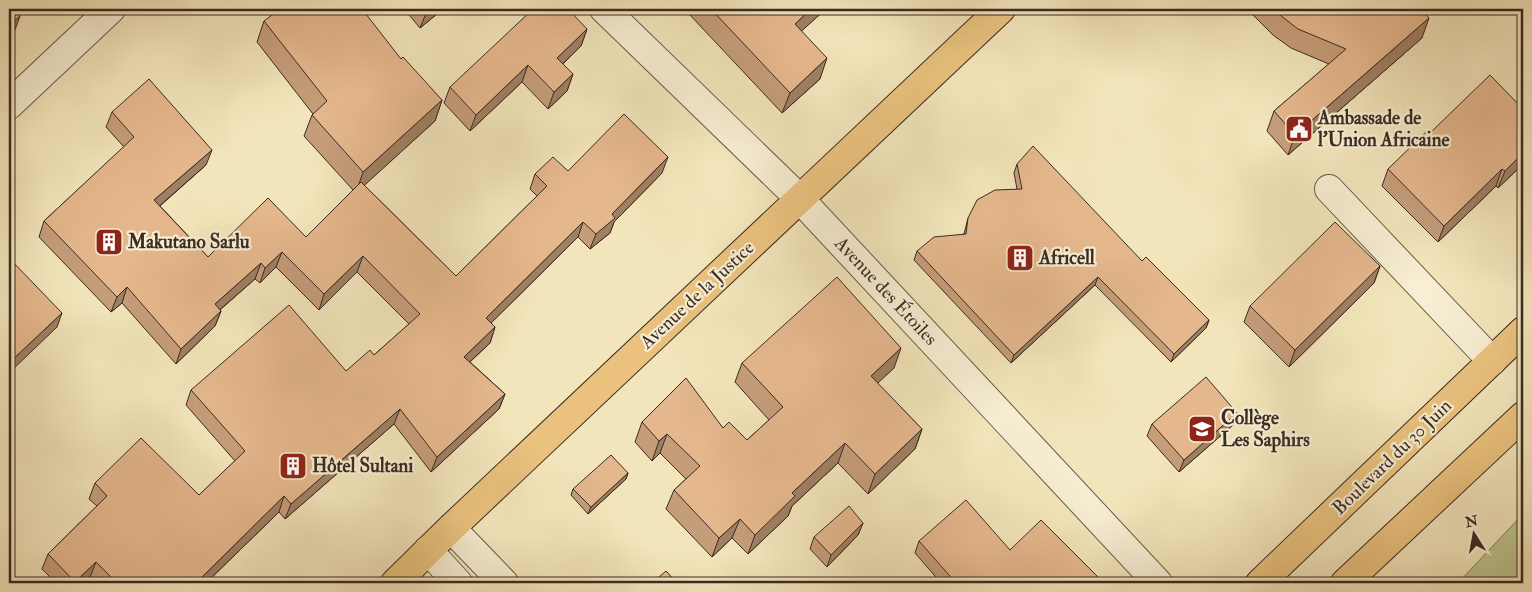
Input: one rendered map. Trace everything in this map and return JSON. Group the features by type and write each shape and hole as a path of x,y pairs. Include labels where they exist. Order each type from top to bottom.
{"main road":[{"name":"Avenue de la Justice","path":"395,583 799,198 1001,9"},
{"name":"Boulevard du 30 Juin","path":"1260,583 1523,331"},
{"path":"1345,583 1523,416"}],"street":[{"path":"9,106 111,9"},
{"name":"Avenue des Étoiles","path":"604,9 799,198 1158,583"},
{"path":"1329,189 1492,361"},
{"path":"451,528 504,583"},
{"path":"428,550 458,583"}],"green space":[{"path":"1523,514 1523,583 1458,583"}],"building":[{"path":"9,9 14,9 20,16 9,26"},
{"path":"280,9 362,9 401,59 403,57 442,100 363,172 312,115 327,101 264,21"},
{"path":"533,9 568,9 587,29 557,58 573,74 554,92 528,65 476,115 450,87"},
{"path":"711,9 811,9 795,24 827,58 790,93"},
{"path":"1274,9 1421,9 1429,18 1295,135 1274,111 1346,49 1298,29"},
{"path":"1490,75 1523,109 1523,153 1505,171 1502,169 1444,226 1388,169 1429,129 1431,132"},
{"path":"149,79 212,150 154,200 208,257 268,198 306,237 361,182 456,276 547,186 535,174 553,157 568,171 624,114 668,157 612,214 615,218 596,234 583,222 486,318 495,327 464,357 505,394 437,457 400,409 291,504 284,496 196,583 117,583 96,562 75,582 48,554 107,496 95,483 141,438 199,495 245,451 191,390 289,305 346,371 370,350 374,355 420,314 363,256 324,294 282,252 265,268 261,263 215,304 221,311 181,349 127,287 117,297 44,221 134,137 112,112"},
{"name":"Africell","path":"1033,146 1142,261 1146,257 1209,320 1174,354 1098,277 1014,355 917,251 934,237 966,234 968,218 977,200 995,190 1022,189 1017,164"},
{"path":"1335,222 1380,266 1295,350 1250,306"},
{"path":"9,258 62,313 9,363"},
{"path":"837,277 901,348 871,376 922,429 875,474 845,443 792,493 795,496 755,535 740,519 719,538 674,490 700,466 667,434 659,441 642,422 686,378 723,428 729,422 747,440 783,407 742,363"},
{"path":"1206,377 1237,413 1184,460 1152,424"},
{"path":"611,455 628,473 591,507 573,489"},
{"path":"966,500 1010,550 1041,520 1104,583 956,583 919,541"},
{"path":"849,506 863,523 831,555 814,537"},
{"path":"666,571 677,583 652,583"}],"place":[{"name":"Ambassade de l'Union Africaine","path":"1299,129"},
{"name":"Makutano Sarlu","path":"109,242"},
{"name":"Africell","path":"1020,258"},
{"name":"Collège Les Saphirs","path":"1202,429"},
{"name":"Hôtel Sultani","path":"293,466"}]}
